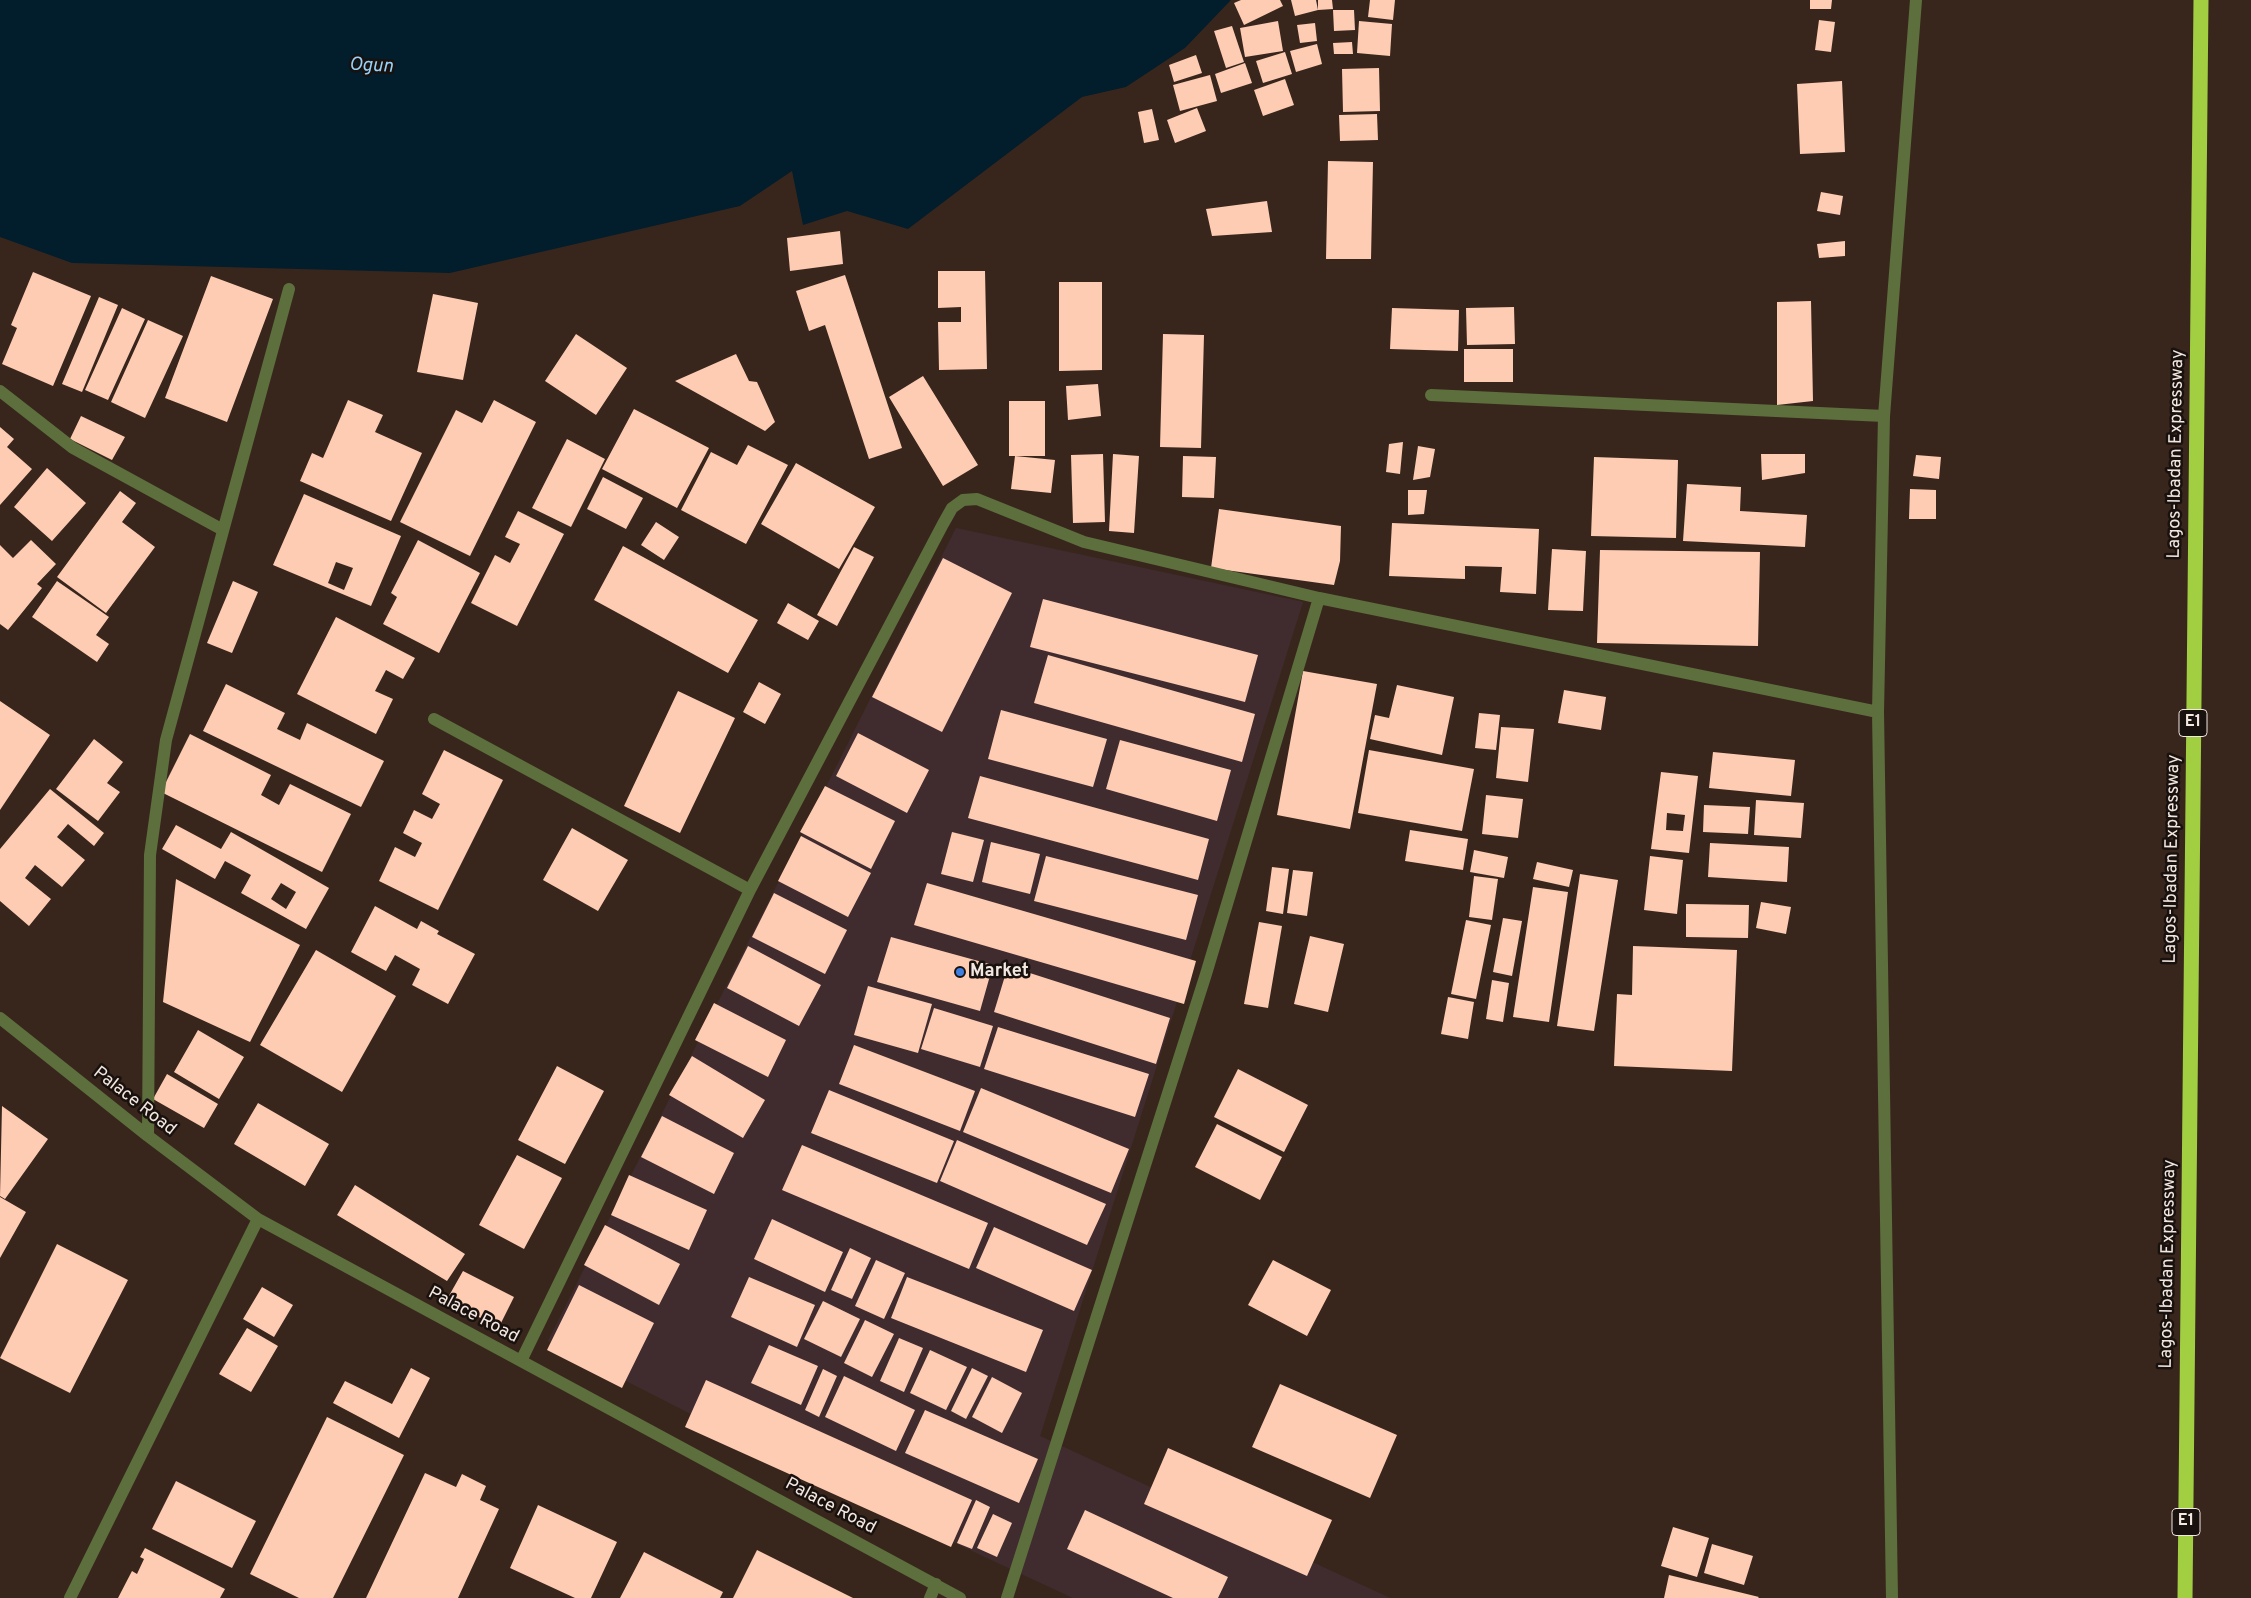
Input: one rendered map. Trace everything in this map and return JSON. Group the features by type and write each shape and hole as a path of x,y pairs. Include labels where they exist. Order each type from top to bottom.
{"highway":[{"name":"Lagos-Ibadan Expressway","path":"2185,1598 2200,0"}],"street":[{"path":"1892,1598 1878,712 1884,416 1916,0"},
{"path":"148,1136 150,855 166,740 289,289"},
{"path":"0,391 74,448 223,530"},
{"path":"1431,395 1884,416"},
{"path":"521,1361 750,890 943,524 952,508 963,500 977,499 1084,542 1319,598 1878,712"},
{"path":"1007,1598 1206,974 1319,598"},
{"path":"434,719 750,890"},
{"name":"Palace Road","path":"0,1018 148,1136 258,1219 960,1598"},
{"path":"70,1598 258,1219"},
{"path":"930,1598 936,1584"}],"shaded area":[{"name":"Market","path":"956,528 1303,602 1040,1436 1390,1598 1073,1598 822,1481 548,1341"}],"water":[{"name":"Ogun","path":"0,0 1231,0 1185,48 1126,87 1082,97 908,229 847,211 803,225 792,171 740,206 450,273 72,263 0,237"}],"building":[{"path":"1241,0 1280,0 1283,6 1244,25 1234,3"},
{"path":"1291,0 1316,0 1318,10 1295,16"},
{"path":"1318,0 1332,0 1333,9 1318,10"},
{"path":"1370,0 1395,0 1393,20 1368,17"},
{"path":"1810,0 1832,0 1831,9 1810,9"},
{"path":"1333,10 1354,10 1355,30 1334,31"},
{"path":"1819,20 1835,22 1831,52 1815,50"},
{"path":"1278,21 1283,51 1245,57 1240,28"},
{"path":"1359,21 1392,24 1390,56 1357,53"},
{"path":"1315,23 1317,41 1300,43 1297,25"},
{"path":"1232,26 1244,62 1226,68 1214,31"},
{"path":"1352,42 1353,54 1334,54 1333,43"},
{"path":"1317,44 1322,64 1296,72 1290,51"},
{"path":"1285,52 1292,74 1263,83 1256,61"},
{"path":"1196,55 1202,73 1174,82 1169,65"},
{"path":"1245,63 1252,83 1221,93 1215,74"},
{"path":"1379,68 1380,111 1343,112 1342,69"},
{"path":"1210,75 1217,101 1180,111 1173,85"},
{"path":"1285,79 1294,105 1263,116 1254,90"},
{"path":"1842,81 1845,152 1800,154 1797,84"},
{"path":"1197,108 1206,131 1175,143 1167,120"},
{"path":"1152,109 1159,140 1144,143 1138,112"},
{"path":"1377,114 1378,140 1340,141 1339,115"},
{"path":"1328,161 1373,162 1371,259 1326,259"},
{"path":"1821,192 1843,196 1840,215 1817,211"},
{"path":"1267,201 1272,232 1212,236 1206,209"},
{"path":"840,231 843,264 790,271 787,238"},
{"path":"1845,241 1845,256 1819,258 1817,244"},
{"path":"938,271 985,271 987,369 939,370 938,322 961,322 961,307 938,308"},
{"path":"33,272 91,296 53,386 2,364 17,328 11,325"},
{"path":"845,275 902,448 869,459 825,325 809,331 796,291"},
{"path":"211,276 273,299 227,422 165,398"},
{"path":"1059,282 1102,282 1102,370 1059,371"},
{"path":"433,294 478,303 463,380 417,372"},
{"path":"99,297 118,305 82,392 62,384"},
{"path":"1811,301 1813,401 1777,405 1777,302"},
{"path":"1514,307 1515,344 1467,345 1466,308"},
{"path":"122,308 145,319 108,400 85,390"},
{"path":"1392,308 1459,310 1458,351 1390,349"},
{"path":"148,320 183,336 145,418 111,402"},
{"path":"576,334 627,368 596,415 545,381"},
{"path":"1163,334 1204,335 1201,448 1160,447"},
{"path":"1464,349 1513,349 1513,382 1464,382"},
{"path":"736,354 749,381 757,382 775,422 765,431 675,381"},
{"path":"923,376 978,465 943,486 889,397"},
{"path":"1098,384 1101,416 1068,420 1066,386"},
{"path":"348,400 383,415 375,432 422,453 391,521 300,481 312,453 323,458"},
{"path":"494,400 536,422 470,556 400,522 456,410 482,423"},
{"path":"1009,401 1045,401 1045,456 1009,456"},
{"path":"634,409 709,448 677,508 602,469"},
{"path":"81,416 125,437 112,460 70,439"},
{"path":"0,427 14,439 7,447 32,469 0,505"},
{"path":"567,439 605,459 571,527 532,508"},
{"path":"1403,442 1400,474 1386,472 1389,444"},
{"path":"748,445 788,465 746,544 681,510 711,452 737,465"},
{"path":"1418,446 1435,449 1430,477 1413,480"},
{"path":"1103,454 1105,522 1073,523 1071,455"},
{"path":"1113,454 1139,456 1134,533 1109,531"},
{"path":"1761,454 1805,454 1805,473 1762,480"},
{"path":"1916,455 1941,457 1939,479 1913,476"},
{"path":"1015,456 1055,460 1051,493 1011,489"},
{"path":"1183,456 1216,457 1214,498 1182,497"},
{"path":"1594,457 1678,460 1676,538 1591,536"},
{"path":"796,463 875,507 839,569 761,524"},
{"path":"47,468 86,503 52,541 14,507"},
{"path":"603,477 643,498 626,529 587,509"},
{"path":"1687,484 1741,487 1740,511 1807,515 1805,547 1683,541"},
{"path":"1910,489 1936,490 1936,519 1909,519"},
{"path":"1408,490 1427,490 1424,514 1408,515"},
{"path":"120,491 136,503 122,522 155,547 106,613 57,577"},
{"path":"304,494 401,536 371,606 273,565","holes":["336,562 353,568 344,590 328,583"]},
{"path":"1219,509 1341,526 1340,561 1334,585 1211,568"},
{"path":"518,511 564,534 517,626 471,603 495,555 510,563 520,544 505,537"},
{"path":"656,522 679,537 664,560 641,545"},
{"path":"1392,523 1539,529 1536,594 1500,592 1502,567 1465,566 1465,579 1389,576"},
{"path":"31,540 56,564 37,584 42,588 8,630 0,624 0,545 13,558"},
{"path":"418,540 480,573 439,653 383,624 397,597 391,593"},
{"path":"623,546 758,620 728,673 594,600"},
{"path":"854,547 874,557 837,626 817,615"},
{"path":"1552,549 1586,551 1583,611 1548,610"},
{"path":"1600,550 1760,552 1758,646 1597,643"},
{"path":"943,558 1012,593 942,732 872,697"},
{"path":"57,581 109,617 96,635 109,644 97,662 32,617"},
{"path":"233,581 258,592 232,653 207,643"},
{"path":"1043,599 1258,655 1245,702 1030,647"},
{"path":"788,603 819,621 808,640 777,623"},
{"path":"336,617 415,658 403,679 386,670 375,691 393,699 376,734 297,694"},
{"path":"1048,655 1255,714 1242,762 1034,703"},
{"path":"1303,671 1377,684 1350,829 1277,815"},
{"path":"759,682 781,694 765,724 743,712"},
{"path":"226,684 285,713 277,729 300,740 307,723 384,761 361,807 203,731"},
{"path":"1397,685 1454,697 1442,755 1370,739 1375,715 1389,718"},
{"path":"1564,690 1606,697 1601,730 1558,723"},
{"path":"678,691 735,718 680,833 624,806"},
{"path":"0,701 50,735 0,810"},
{"path":"1001,710 1107,739 1093,787 988,759"},
{"path":"1479,713 1500,715 1496,750 1475,748"},
{"path":"1501,727 1534,729 1528,782 1496,778"},
{"path":"858,733 929,770 907,813 836,776"},
{"path":"190,734 271,775 261,795 279,805 290,784 351,814 322,872 161,792"},
{"path":"94,739 123,762 107,783 120,792 98,821 56,789"},
{"path":"1120,740 1231,770 1217,821 1106,789"},
{"path":"444,750 503,780 438,910 379,881 395,847 415,857 422,843 403,833 414,810 432,819 440,804 422,794"},
{"path":"1369,750 1474,769 1462,831 1358,813"},
{"path":"1713,752 1795,760 1791,796 1709,788"},
{"path":"1661,772 1698,776 1689,853 1651,849","holes":["1667,813 1685,815 1683,831 1666,830"]},
{"path":"980,776 1209,839 1198,880 968,818"},
{"path":"825,786 895,821 871,869 800,832"},
{"path":"50,789 104,833 94,846 68,824 57,837 85,860 62,887 35,865 25,878 51,899 29,926 0,901 0,849"},
{"path":"1486,795 1523,799 1518,838 1482,834"},
{"path":"1756,800 1804,803 1801,838 1754,835"},
{"path":"1704,805 1750,807 1748,834 1703,832"},
{"path":"176,825 221,849 231,832 329,888 306,929 241,893 251,875 225,861 215,879 162,849","holes":["281,883 296,892 286,909 271,899"]},
{"path":"572,828 628,860 598,911 543,880"},
{"path":"1410,830 1468,839 1463,870 1405,861"},
{"path":"952,832 984,840 973,882 941,874"},
{"path":"801,836 871,873 848,917 778,881"},
{"path":"991,842 1040,854 1030,894 982,882"},
{"path":"1710,843 1789,847 1787,882 1708,877"},
{"path":"1474,850 1508,857 1504,878 1470,872"},
{"path":"1046,856 1198,895 1186,940 1034,901"},
{"path":"1650,856 1683,860 1677,914 1644,910"},
{"path":"1537,862 1573,870 1569,887 1533,879"},
{"path":"1272,867 1289,869 1283,914 1266,911"},
{"path":"1293,870 1313,872 1307,916 1287,913"},
{"path":"1580,874 1618,880 1594,1031 1557,1026"},
{"path":"1474,876 1498,879 1492,920 1469,917"},
{"path":"176,879 300,945 250,1042 163,1002"},
{"path":"927,883 1196,961 1184,1004 914,925"},
{"path":"1533,887 1568,892 1549,1022 1513,1017"},
{"path":"774,893 847,930 825,974 752,937"},
{"path":"1761,902 1791,907 1786,934 1756,928"},
{"path":"1686,904 1749,905 1748,938 1686,937"},
{"path":"375,906 417,929 421,921 439,931 437,934 475,954 448,1004 412,985 420,969 395,955 386,971 351,952"},
{"path":"1503,918 1522,921 1512,976 1493,972"},
{"path":"1466,920 1491,925 1476,999 1451,994"},
{"path":"1259,922 1282,926 1268,1008 1244,1004"},
{"path":"1310,936 1344,944 1328,1012 1294,1004"},
{"path":"891,937 993,965 980,1011 877,982"},
{"path":"748,946 821,985 799,1026 727,988"},
{"path":"1633,946 1737,950 1732,1071 1614,1066 1617,994 1632,995"},
{"path":"316,950 396,996 342,1092 260,1045"},
{"path":"1008,966 1170,1018 1156,1064 994,1012"},
{"path":"1492,980 1509,983 1503,1022 1486,1019"},
{"path":"868,986 932,1004 918,1053 854,1035"},
{"path":"1448,997 1474,1002 1468,1039 1441,1034"},
{"path":"714,1003 786,1040 768,1077 695,1040"},
{"path":"934,1008 993,1026 980,1067 921,1049"},
{"path":"998,1027 1149,1074 1135,1117 984,1069"},
{"path":"198,1030 244,1057 219,1099 174,1072"},
{"path":"854,1045 975,1091 960,1131 839,1084"},
{"path":"692,1056 765,1100 743,1138 669,1095"},
{"path":"557,1066 604,1091 565,1164 518,1140"},
{"path":"1238,1069 1308,1105 1284,1152 1214,1117"},
{"path":"167,1074 218,1104 204,1128 153,1099"},
{"path":"981,1088 1129,1149 1111,1193 963,1132"},
{"path":"829,1090 954,1141 937,1183 811,1133"},
{"path":"258,1103 329,1144 305,1186 234,1144"},
{"path":"2,1106 48,1139 5,1199 0,1196"},
{"path":"662,1116 734,1153 714,1194 641,1157"},
{"path":"1217,1124 1282,1157 1260,1200 1195,1167"},
{"path":"957,1140 1106,1204 1087,1245 940,1181"},
{"path":"802,1145 988,1223 969,1269 782,1190"},
{"path":"517,1155 562,1178 524,1249 479,1225"},
{"path":"629,1175 707,1210 689,1250 611,1215"},
{"path":"355,1185 465,1254 447,1281 337,1215"},
{"path":"0,1197 26,1212 0,1258"},
{"path":"772,1219 843,1252 825,1292 754,1259"},
{"path":"605,1225 680,1264 659,1305 584,1265"},
{"path":"994,1227 1092,1270 1074,1311 976,1268"},
{"path":"57,1244 128,1280 70,1393 0,1358"},
{"path":"850,1248 871,1258 852,1299 831,1290"},
{"path":"876,1260 905,1273 884,1319 855,1306"},
{"path":"1273,1260 1331,1290 1307,1336 1248,1305"},
{"path":"463,1271 514,1297 499,1327 446,1301"},
{"path":"749,1277 815,1305 797,1347 731,1317"},
{"path":"907,1277 1043,1330 1026,1372 891,1318"},
{"path":"579,1285 654,1323 622,1388 547,1350"},
{"path":"262,1287 293,1305 274,1337 243,1319"},
{"path":"823,1301 860,1319 841,1357 804,1339"},
{"path":"865,1320 894,1334 872,1377 844,1363"},
{"path":"247,1328 278,1346 251,1392 219,1374"},
{"path":"899,1338 923,1348 904,1392 880,1381"},
{"path":"769,1345 818,1366 801,1405 751,1383"},
{"path":"930,1350 967,1367 946,1410 910,1393"},
{"path":"411,1368 430,1378 399,1438 333,1403 345,1381 392,1404"},
{"path":"972,1368 988,1376 966,1419 951,1411"},
{"path":"823,1369 837,1376 819,1417 805,1410"},
{"path":"844,1376 915,1410 896,1451 825,1417"},
{"path":"992,1377 1022,1393 1002,1433 972,1417"},
{"path":"706,1380 972,1500 951,1547 685,1427"},
{"path":"1280,1384 1397,1435 1370,1498 1252,1447"},
{"path":"925,1410 1038,1459 1019,1503 905,1453"},
{"path":"327,1417 404,1455 333,1598 299,1598 250,1574"},
{"path":"1168,1448 1332,1520 1307,1576 1144,1504"},
{"path":"425,1473 456,1487 462,1474 486,1486 480,1500 499,1509 458,1598 366,1598"},
{"path":"176,1481 256,1521 232,1568 152,1529"},
{"path":"976,1500 990,1507 972,1549 957,1543"},
{"path":"538,1505 617,1542 591,1598 575,1598 510,1568"},
{"path":"1085,1510 1228,1577 1218,1598 1173,1598 1067,1549"},
{"path":"993,1514 1012,1523 997,1557 977,1548"},
{"path":"1673,1527 1709,1538 1697,1577 1661,1566"},
{"path":"1712,1544 1753,1556 1744,1585 1704,1573"},
{"path":"145,1548 225,1589 220,1598 118,1598 132,1571 137,1574 144,1559 140,1557"},
{"path":"757,1550 853,1598 733,1598"},
{"path":"644,1552 723,1592 720,1598 620,1598"},
{"path":"1669,1575 1759,1597 1664,1598"}],"place":[{"name":"Market","path":"960,972"}]}
